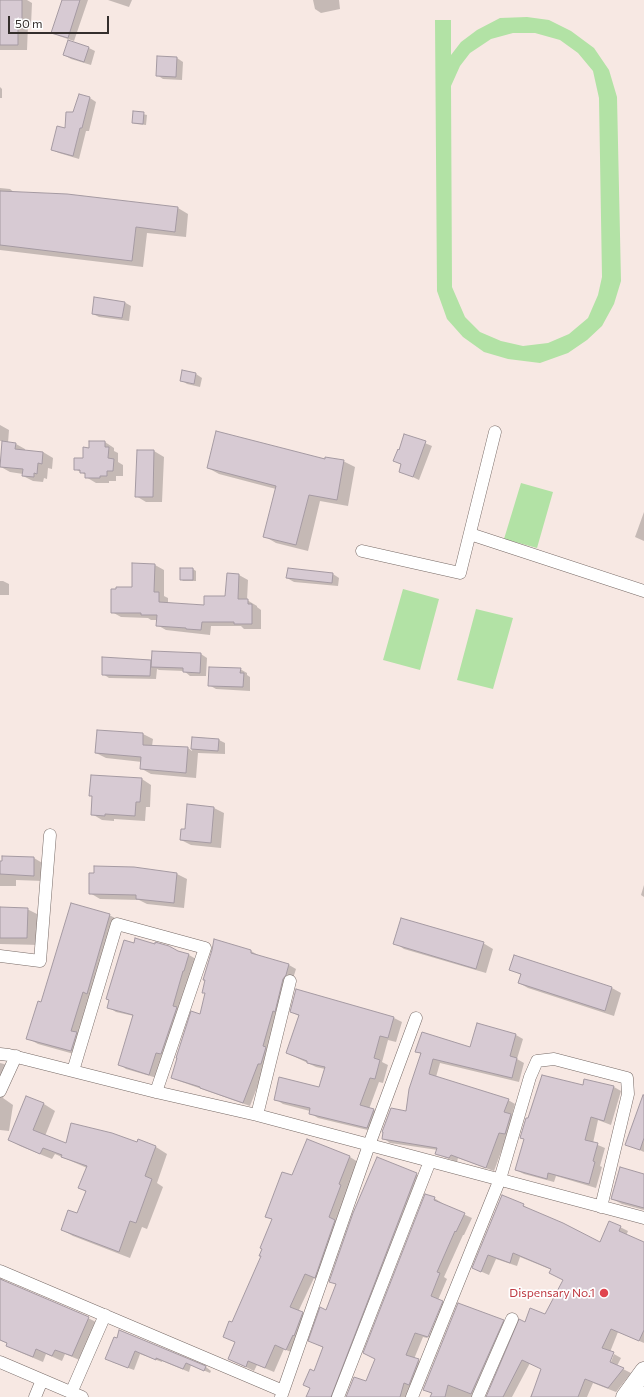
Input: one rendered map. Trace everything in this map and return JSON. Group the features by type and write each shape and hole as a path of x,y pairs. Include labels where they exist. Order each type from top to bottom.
{"main road":[{"path":"624,1397 644,1371"}],"street":[{"path":"362,551 460,574 495,432"},
{"path":"470,534 644,591"},
{"path":"0,956 40,961 50,835"},
{"path":"73,1071 117,924 205,948 156,1092"},
{"path":"257,1115 290,981"},
{"path":"0,1271 104,1315 282,1394 369,1145 416,1018"},
{"path":"0,1054 16,1056 156,1092 257,1115 644,1218"},
{"path":"0,1091 16,1056"},
{"path":"412,1397 500,1179 530,1077 538,1061 554,1059 628,1078 628,1094 602,1207"},
{"path":"338,1397 430,1161"},
{"path":"0,1362 76,1395 104,1315"},
{"path":"478,1397 512,1319"},
{"path":"34,1397 42,1380"}],"green space":[{"path":"527,17 549,20 571,31 594,48 609,70 617,97 621,281 614,304 602,326 587,340 568,353 540,363 508,359 484,352 463,337 447,319 437,291 435,20 451,20 451,55 461,42 477,30 500,18","holes":["513,33 535,33 560,40 578,53 593,71 599,98 602,277 598,295 588,318 569,334 548,343 523,346 501,341 480,332 465,317 452,287 451,86 460,66 470,53 491,39"]},
{"path":"521,483 553,492 537,548 504,539"},
{"path":"403,589 439,599 420,670 383,660"},
{"path":"476,609 513,618 493,689 457,680"}],"building":[{"path":"0,0 22,0 22,20 18,20 18,45 0,45"},
{"path":"62,0 80,0 68,38 51,33"},
{"path":"68,40 89,47 84,62 63,55"},
{"path":"157,56 177,57 176,77 156,76"},
{"path":"79,94 90,97 73,156 51,150 57,126 65,128 66,112 73,112"},
{"path":"133,111 144,112 143,124 132,123"},
{"path":"0,191 67,194 178,207 175,232 136,227 132,261 0,245"},
{"path":"94,297 125,302 122,318 92,314"},
{"path":"182,370 196,373 194,384 180,381"},
{"path":"216,431 325,459 325,457 344,460 337,500 309,495 296,545 263,537 276,486 207,468"},
{"path":"404,434 426,441 413,477 399,472 401,464 393,461 398,449 399,450"},
{"path":"2,441 16,443 15,449 43,452 42,464 38,463 37,474 34,473 34,477 22,476 23,469 0,467"},
{"path":"89,441 105,441 105,447 109,447 108,458 114,459 113,471 107,471 107,476 100,476 100,478 85,478 85,473 80,473 80,470 74,470 74,458 83,458 83,447 89,448"},
{"path":"137,450 154,450 153,497 135,497"},
{"path":"132,563 155,564 154,592 159,592 159,602 204,605 204,596 225,596 227,573 239,574 238,599 248,599 248,604 252,604 252,624 234,624 234,622 202,622 201,630 186,629 156,626 157,615 141,615 141,613 111,613 111,589 116,589 116,587 132,587"},
{"path":"180,568 193,568 193,580 180,580"},
{"path":"288,568 333,573 332,583 286,578"},
{"path":"152,651 201,653 200,673 183,672 183,668 151,667"},
{"path":"102,657 151,660 150,676 102,675"},
{"path":"209,667 241,668 240,673 244,673 243,687 208,686"},
{"path":"97,730 143,733 143,745 188,747 186,773 140,769 141,757 95,753"},
{"path":"192,737 219,739 218,751 191,749"},
{"path":"91,775 142,778 140,802 136,802 135,816 105,814 105,816 91,815 92,796 89,796"},
{"path":"187,804 214,807 211,843 180,840 181,829 185,829"},
{"path":"2,856 34,857 34,876 0,874 0,861 2,861"},
{"path":"94,866 134,867 177,873 174,903 136,899 136,895 89,894 89,873 94,873"},
{"path":"71,903 110,914 87,994 83,992 71,1031 77,1032 71,1051 26,1039 38,1001 41,1002"},
{"path":"0,907 28,908 27,938 0,938"},
{"path":"401,918 484,942 476,969 393,944"},
{"path":"135,938 155,944 155,942 169,946 178,951 189,954 173,1006 177,1007 161,1054 156,1053 149,1075 118,1065 133,1015 107,1008 109,1000 106,999 124,940 134,943"},
{"path":"214,939 251,950 251,953 289,964 263,1046 266,1047 261,1064 258,1064 243,1103 171,1078 191,1011 200,1014 205,993 202,993 205,980 203,980"},
{"path":"514,955 612,987 605,1011 518,983 521,974 509,970"},
{"path":"296,989 394,1017 388,1038 380,1036 374,1058 380,1060 375,1079 370,1078 360,1105 374,1109 367,1128 309,1114 310,1108 274,1100 279,1077 319,1087 325,1067 307,1063 307,1061 286,1053 299,1015 290,1012"},
{"path":"477,1023 516,1034 510,1056 517,1058 512,1078 433,1059 429,1074 509,1099 504,1112 511,1114 505,1134 499,1133 486,1168 451,1155 449,1158 435,1154 437,1148 382,1139 382,1132 391,1108 406,1111 409,1089 421,1053 415,1052 422,1032 470,1047"},
{"path":"542,1075 583,1085 584,1079 614,1086 604,1121 591,1117 585,1140 598,1143 589,1184 548,1173 547,1179 515,1170 524,1139 520,1138"},
{"path":"643,1095 644,1138 640,1150 625,1145"},
{"path":"26,1096 44,1103 33,1130 66,1143 71,1123 112,1133 137,1142 138,1139 156,1146 145,1176 152,1179 136,1223 130,1221 119,1252 61,1230 68,1210 77,1213 86,1191 78,1188 87,1166 61,1157 62,1155 43,1148 40,1154 8,1140"},
{"path":"307,1139 350,1156 339,1184 341,1185 329,1217 335,1220 315,1278 305,1274 290,1307 303,1312 294,1336 293,1335 286,1350 275,1345 265,1368 248,1361 246,1367 228,1359 235,1342 223,1337 229,1321 232,1322 261,1256 259,1256 262,1249 260,1248 272,1219 265,1217 282,1172 292,1175"},
{"path":"377,1157 417,1173 331,1397 306,1397 310,1388 303,1385 310,1369 314,1371 323,1347 308,1341 320,1307 326,1310 336,1284 329,1282 353,1213"},
{"path":"620,1167 644,1174 644,1208 611,1199"},
{"path":"425,1194 435,1197 434,1200 465,1213 456,1232 455,1231 437,1272 440,1273 431,1296 443,1301 428,1337 415,1333 406,1355 419,1359 409,1385 404,1383 400,1397 346,1397 354,1377 366,1381 375,1359 363,1353"},
{"path":"502,1195 524,1204 523,1206 563,1223 600,1242 609,1221 621,1226 619,1231 644,1242 644,1330 639,1341 611,1329 602,1348 614,1352 610,1362 624,1368 608,1388 585,1379 578,1397 531,1397 541,1369 522,1360 503,1397 486,1397 519,1319 525,1322 530,1308 545,1314 563,1280 549,1273 551,1269 513,1253 510,1263 488,1255 481,1272 472,1268"},
{"path":"0,1279 89,1317 72,1356 55,1350 52,1356 36,1349 33,1357 6,1346 7,1343 0,1340"},
{"path":"458,1303 504,1320 471,1394 448,1385 445,1397 430,1397 432,1393 423,1390"},
{"path":"119,1330 206,1366 204,1371 186,1363 183,1369 135,1351 128,1368 105,1359 114,1337 117,1338"}],"place":[{"name":"Dispensary No.1","path":"604,1293"}]}
